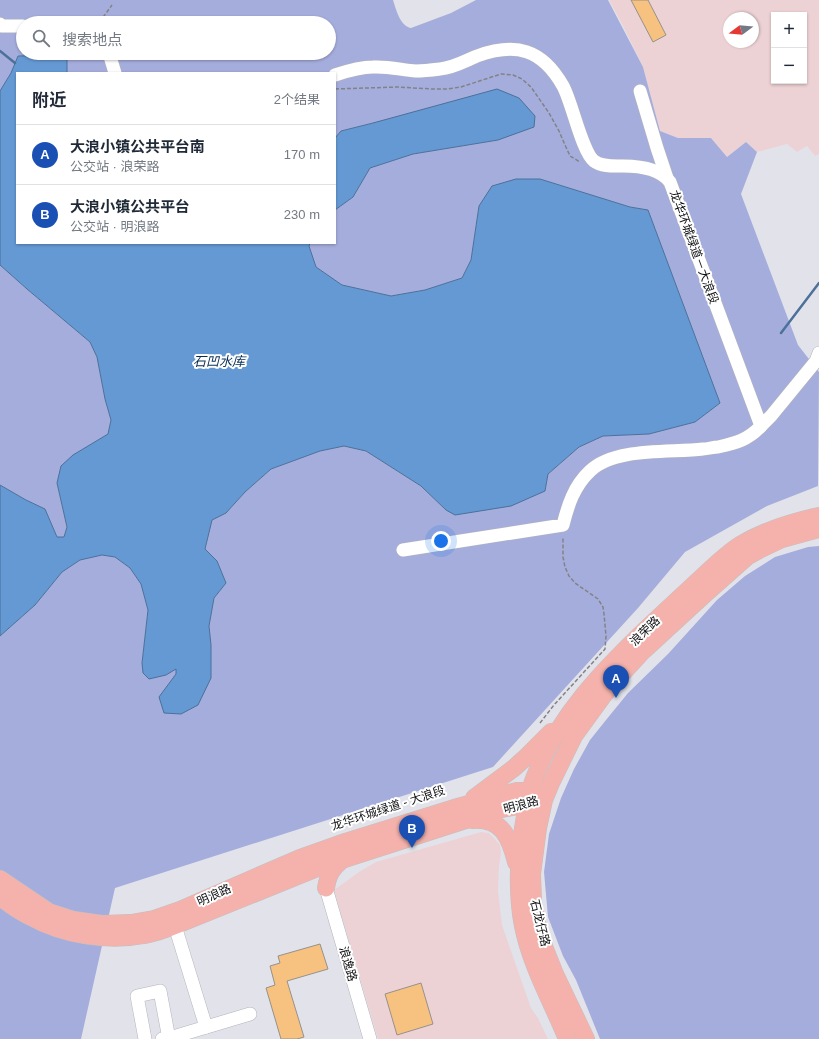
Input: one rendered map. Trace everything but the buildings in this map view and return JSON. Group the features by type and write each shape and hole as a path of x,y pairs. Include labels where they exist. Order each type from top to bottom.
{"main road":[{"name":"浪荣路","path":"529,798 540,766 570,712 600,676 640,635 732,551 751,539 770,530 819,516"},
{"name":"浪荣路","path":"544,800 574,736 603,696 643,651 748,556 782,539 819,529"},
{"path":"458,815 476,796 511,770 570,712"},
{"name":"明浪路","path":"0,897 31,918 57,929 87,936 116,938 143,936 175,926 320,866 458,815 517,790 529,798 544,800"},
{"name":"石龙仔路","path":"529,798 522,831 518,872 519,898 523,926 532,960 567,1039"},
{"name":"石龙仔路","path":"544,800 538,828 532,874 533,900 536,919 543,944 555,974 586,1039"},
{"path":"458,815 490,821 497,825 510,841 518,872"},
{"name":"明浪路","path":"0,878 49,912 74,920 102,924 131,923 154,919 180,910 300,858 345,842 458,815"},
{"path":"326,888 331,870 342,859"},
{"path":"295,876 310,878 322,884 326,888"}],"street":[{"path":"0,24 2,26 16,26"},
{"path":"336,74 372,67 417,71 441,69 498,50 515,48 530,52 544,61 557,75 566,91 587,152 594,161 600,164"},
{"path":"111,60 114,72"},
{"path":"640,91 667,178"},
{"name":"龙华环城绿道－大浪段","path":"600,164 654,170 667,178 670,182 761,426"},
{"path":"403,550 563,525 572,496 583,479 591,470 610,459 640,453 702,449 730,444 753,434 771,416 816,361 819,353"},
{"name":"浪逸路","path":"326,888 370,1039"},
{"path":"175,926 206,1027"},
{"path":"145,1039 137,996 160,991 166,1039 250,1014"}],"path":[{"path":"104,16 112,5"},
{"path":"336,89 397,87 447,89 460,87 501,74 513,75 522,79 532,87 559,131 570,156 580,162 600,164"},
{"path":"540,724 559,700 605,649 606,636 603,606 598,599 575,583 569,576 563,557 563,525"}],"shaded area":[{"path":"0,0 393,0 401,21 407,27 411,28 451,13 476,0 608,0 643,67 660,131 678,138 711,138 727,157 746,142 757,152 741,194 798,345 819,372 818,486 767,506 685,552 638,608 493,767 115,888 81,1039 0,1039 0,636 35,605 62,572 80,560 102,555 115,557 130,568 141,584 148,610 142,663 166,675 176,668 176,674 160,697 211,645 209,626 214,598 226,583 217,561 205,549 212,519 226,513 245,492 271,469 320,451 344,446 366,451 421,486 446,510 545,491 548,474 579,447 603,436 649,434 695,422 720,403 648,210 630,207 540,179 479,206 471,260 462,278 425,290 391,296 342,285 316,267 309,246 310,244 336,244 336,209 353,197 370,168 413,154 498,140 373,123 341,131 336,137 336,72 67,72 66,60 336,60 336,16 16,16 16,60 11,73 0,91"},
{"path":"609,0 819,0 819,154 815,156 807,146 797,152 787,144 757,152 746,142 727,157 711,138 678,138 660,131 643,67"},
{"path":"0,265 90,342 97,357 105,399 111,420 108,434 57,483 67,527 64,537 57,537 45,509 0,485"},
{"path":"819,546 819,1039 600,1039 576,980 563,956 548,917 544,872 549,834 561,798 574,769 590,740 628,693 668,654 717,600 745,576 775,557 808,547"},
{"path":"481,832 489,833 500,845 501,853 498,891 502,925 531,1008 538,1018 548,1039 378,1039 334,890 376,862"}],"water":[{"name":"石凹水库","path":"16,60 67,60 67,72 16,72 16,244 310,244 316,267 342,285 391,296 425,290 462,278 471,260 479,206 492,186 516,179 540,179 630,207 648,210 720,403 695,422 649,434 603,436 579,447 548,474 545,491 511,506 455,515 446,510 421,486 366,451 344,446 320,451 271,469 245,492 226,513 212,520 205,549 217,561 226,583 214,598 209,626 211,645 211,678 198,705 181,714 164,713 159,697 176,674 176,669 166,675 149,679 143,673 142,663 148,610 141,584 130,568 115,557 102,555 80,560 62,572 35,605 0,636 0,485 45,509 57,537 64,537 67,527 57,483 61,466 73,455 108,434 111,420 105,399 97,357 90,342 0,265 0,91 11,73"},
{"path":"497,89 519,98 535,116 534,127 498,140 413,154 370,168 353,197 336,209 336,137 341,131"}],"waterway":[{"path":"0,51 15,63"},
{"path":"781,333 819,283"}],"place":[{"name":"大浪小镇公共平台南","path":"616,698"},
{"name":"大浪小镇公共平台","path":"412,848"}]}
